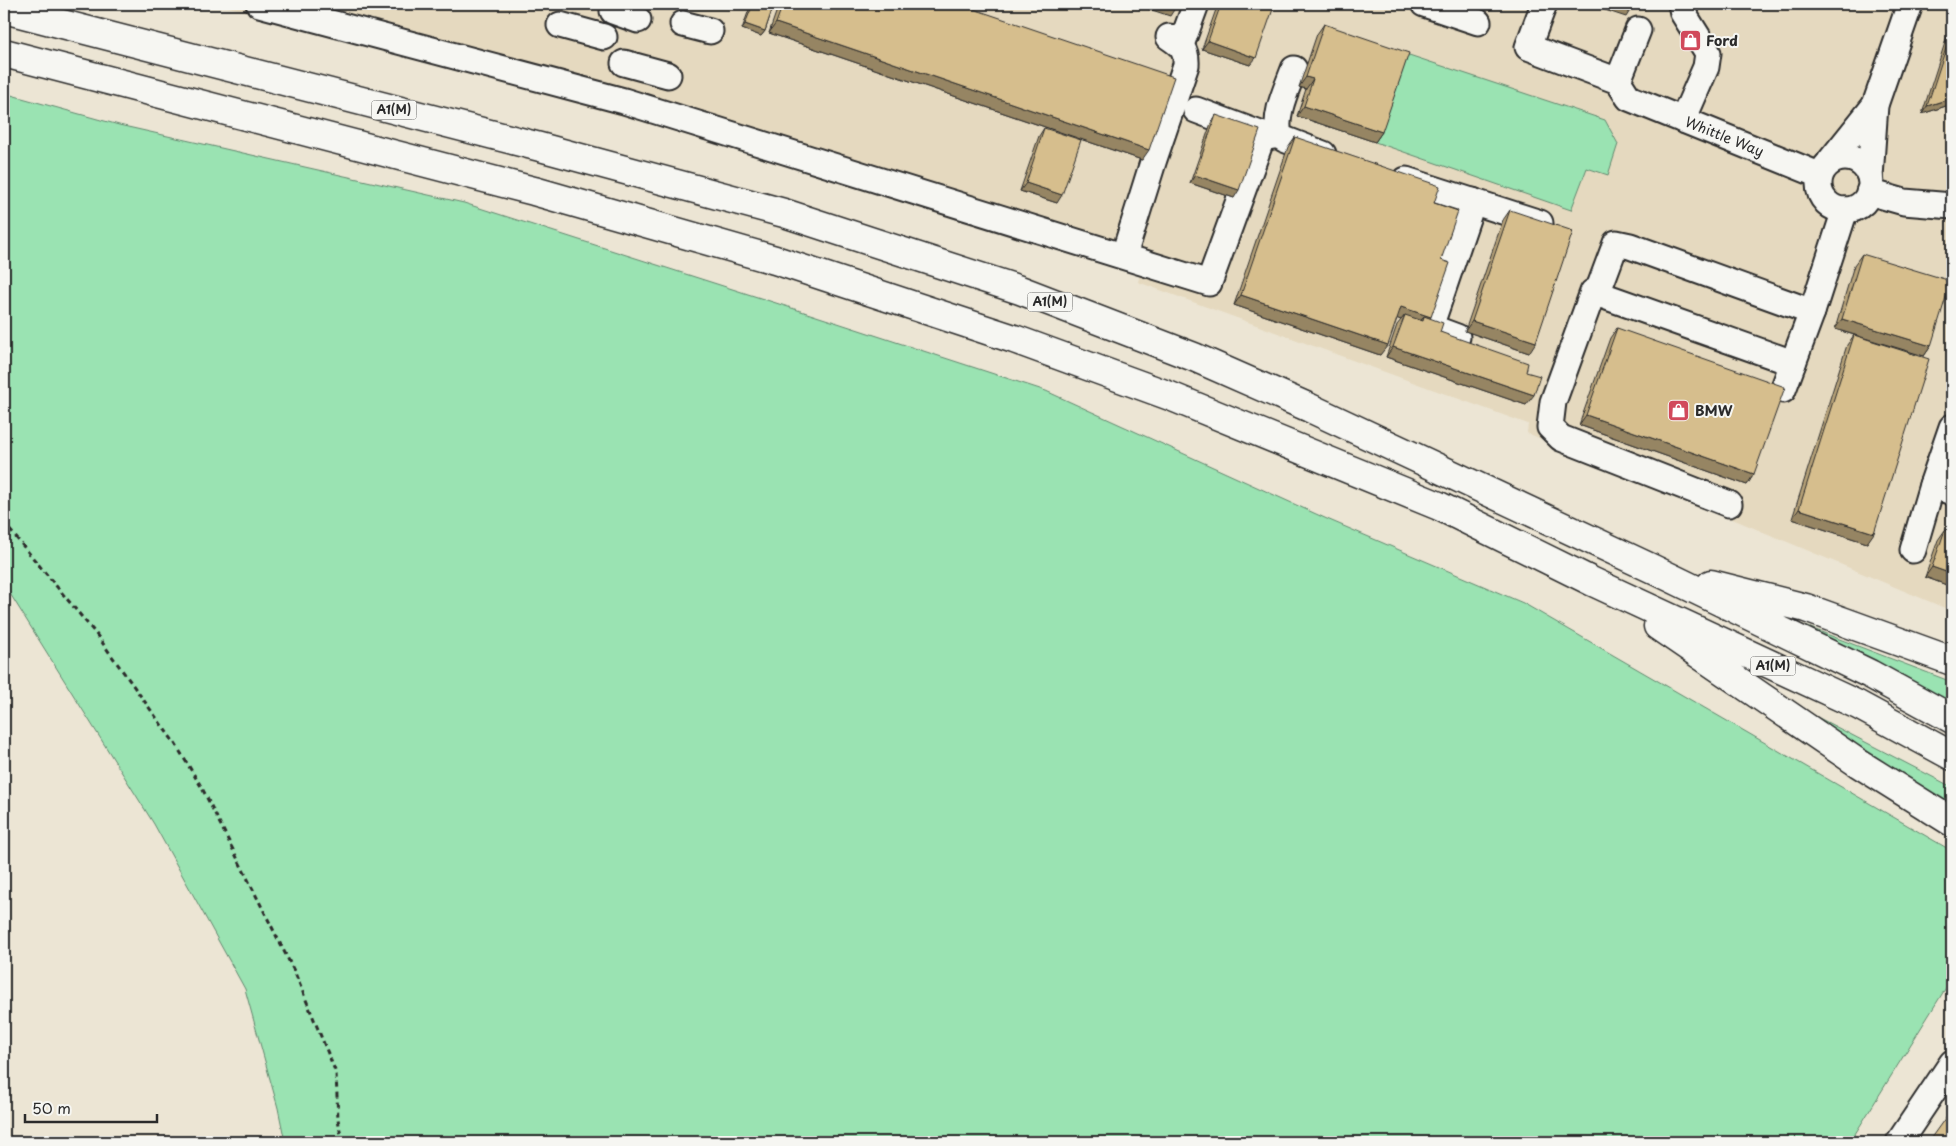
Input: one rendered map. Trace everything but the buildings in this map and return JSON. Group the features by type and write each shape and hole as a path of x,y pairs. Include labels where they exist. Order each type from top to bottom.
{"highway":[{"name":"A1(M)","path":"4,9 540,147 784,213 1020,290 1194,357 1292,400 1653,569 1870,674 1952,719"},
{"name":"A1(M)","path":"4,53 534,191 775,260 1014,339 1170,396 1439,506 1591,581 1858,705 1952,756"},
{"name":"A1(M)","path":"1653,569 1806,608 1952,661"},
{"name":"A1(M)","path":"1591,581 1858,763 1952,822"}],"street":[{"path":"259,4 326,13 624,100 1209,283 1271,135 1277,125 1282,102 1294,69"},
{"path":"1124,255 1186,65 1186,54 1175,41 1196,4"},
{"path":"1424,4 1478,22"},
{"name":"Whittle Way","path":"1544,4 1528,47 1624,89 1683,120 1825,168 1838,158 1847,157 1856,160 1862,164 1870,185"},
{"path":"1681,4 1683,13 1708,53 1706,66 1683,120"},
{"path":"1875,105 1825,168 1818,184 1823,199 1830,205 1845,210 1860,205 1870,185 1875,105 1910,4"},
{"path":"613,11 638,20"},
{"path":"682,24 710,31"},
{"path":"560,25 604,37"},
{"path":"1624,89 1638,30"},
{"path":"624,100 631,65 668,74"},
{"path":"1196,110 1342,160"},
{"path":"1389,175 1561,229"},
{"path":"1870,185 1904,202 1952,206"},
{"path":"1457,337 1430,327 1472,201"},
{"path":"1783,390 1812,312 1845,210"},
{"path":"1597,294 1616,243 1630,246 1812,312"},
{"path":"1729,504 1561,438 1550,427 1552,402 1593,292 1796,355"},
{"path":"1913,550 1942,488 1952,427"},
{"path":"1899,1142 1952,1063"}],"path":[{"path":"4,524 96,634 171,738 202,788 295,973 336,1073 338,1119 342,1142"}],"shaded area":[{"path":"218,4 1952,4 1952,611 1527,433 1528,424 1138,282 1141,271 846,178"}],"green space":[{"path":"1406,54 1605,120 1618,144 1608,175 1587,168 1571,210 1375,142"},
{"path":"4,93 119,125 464,203 1046,391 1327,519 1523,603 1952,851 1952,978 1850,1142 285,1142 278,1108 245,989 154,824 4,584"},
{"path":"1800,624 1952,682 1952,706"},
{"path":"1740,677 1952,787 1952,813"}],"place":[{"name":"Ford","path":"1690,41"},
{"name":"BMW","path":"1679,411"}]}
